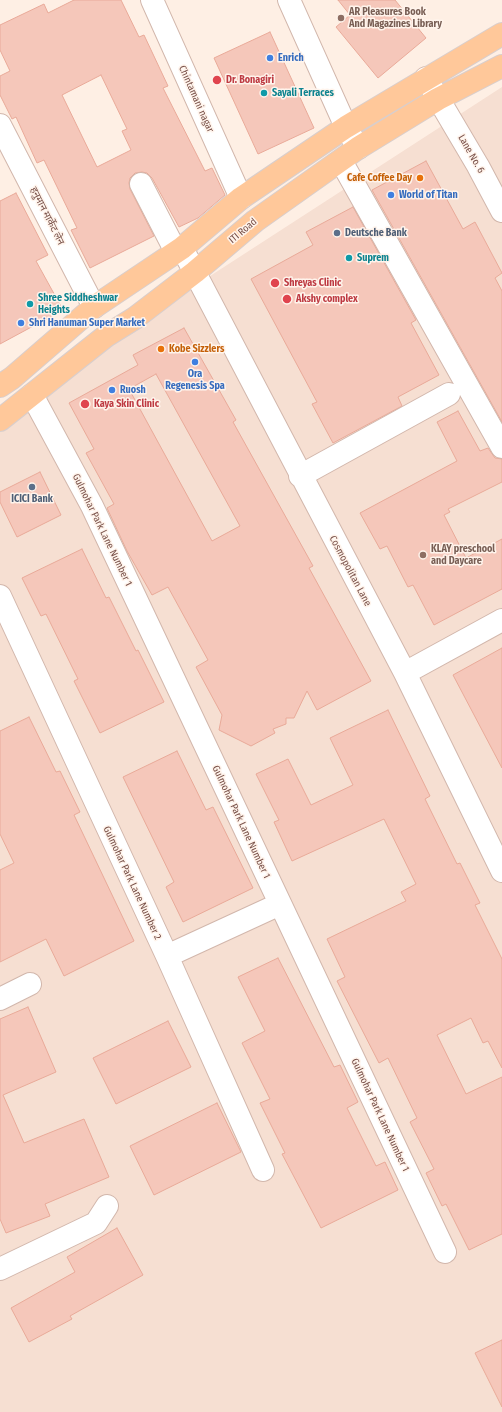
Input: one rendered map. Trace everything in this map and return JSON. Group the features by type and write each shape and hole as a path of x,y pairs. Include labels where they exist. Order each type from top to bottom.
{"main road":[{"path":"0,386 12,378 94,307 179,250 241,198 346,127 502,34"},
{"name":"ITI Road","path":"0,420 106,336 135,318 195,272 255,221 349,154 438,99 502,66"}],"street":[{"name":"Chintamani nagar","path":"152,0 241,198"},
{"path":"289,0 346,127 349,154 502,447"},
{"name":"Lane No. 6","path":"426,78 478,166 502,211"},
{"name":"हनुमान मार्केट लेन","path":"0,125 94,307"},
{"name":"Cosmopolitan Lane","path":"141,184 179,250 195,272 300,476 405,673 499,859"},
{"path":"300,476 449,394"},
{"name":"Gulmohar Park Lane Number 1","path":"32,395 92,506 445,1252"},
{"name":"Gulmohar Park Lane Number 2","path":"0,596 263,1170"},
{"path":"405,673 502,620"},
{"path":"166,956 280,904"},
{"path":"0,999 30,984"},
{"path":"0,1269 96,1223 107,1206"}],"shaded area":[{"path":"502,87 502,1412 0,1412 0,412"}],"building":[{"path":"74,0 121,0 139,37 144,35 168,86 163,88 205,171 212,168 225,195 198,218 179,227 152,178 147,173 135,173 130,178 130,189 154,236 90,268 71,230 77,228 44,160 37,163 16,117 12,119 0,95 0,76 10,71 0,50 0,25 44,4 48,13","holes":["101,75 127,129 122,131 131,150 97,167 62,95"]},
{"path":"338,0 395,0 426,38 378,78 336,27 350,15"},
{"name":"Sayali Terraces","path":"270,32 314,128 258,154 214,58"},
{"path":"426,161 463,229 475,222 502,273 495,278 502,291 502,422 372,190"},
{"path":"16,193 48,255 36,261 63,310 0,344 0,201"},
{"path":"353,207 416,320 411,323 439,375 398,397 402,406 333,443 312,404 317,402 251,279 313,245 306,232"},
{"path":"184,328 236,420 233,422 313,566 309,568 371,681 317,710 307,691 294,718 286,718 286,724 273,729 275,733 251,746 219,730 222,715 196,667 208,660 168,587 152,595 127,551 107,508 114,504 86,453 94,449 69,403 138,365 133,355","holes":["156,374 240,526 212,541 129,389"]},
{"path":"458,411 480,451 488,448 495,458 502,459 502,482 448,509 450,512 444,515 466,558 502,539 502,589 434,625 413,585 408,587 387,546 380,549 360,513 457,461 437,422"},
{"path":"40,472 61,515 17,537 0,502 0,492"},
{"path":"82,549 106,598 109,597 164,702 100,733 74,681 78,679 46,614 41,616 22,578"},
{"path":"502,648 502,768 453,675"},
{"path":"388,710 430,796 425,799 457,864 460,863 480,903 475,905 502,959 502,1068 488,1041 483,1043 471,1018 437,1035 466,1094 502,1077 502,1234 469,1250 446,1204 442,1206 426,1173 434,1169 410,1122 417,1118 388,1058 379,1063 337,981 345,977 327,939 406,901 401,892 416,884 384,819 292,861 274,822 279,820 256,774 288,759 311,805 353,785 330,738"},
{"path":"29,717 56,772 60,771 80,812 74,815 134,941 64,976 46,939 0,962 0,870 14,863 0,834 0,731"},
{"path":"177,751 206,810 213,807 253,888 183,922 166,887 174,882 123,777"},
{"path":"278,958 334,1067 340,1065 358,1102 347,1108 376,1166 385,1162 398,1190 321,1228 282,1154 285,1153 260,1103 270,1099 242,1043 265,1031 238,977"},
{"path":"28,1007 56,1072 3,1095 24,1143 84,1119 109,1177 45,1204 50,1216 6,1233 0,1219 0,1019"},
{"path":"168,1021 191,1067 116,1104 93,1058"},
{"path":"217,1103 241,1152 154,1195 130,1146"},
{"path":"117,1228 143,1275 70,1316 72,1319 29,1342 11,1308 75,1272 67,1257"},
{"path":"502,1340 502,1407 475,1353"}],"place":[{"name":"AR Pleasures Book And Magazines Library","path":"341,18"},
{"name":"Enrich","path":"270,58"},
{"name":"Dr. Bonagiri","path":"217,80"},
{"name":"Sayali Terraces","path":"264,93"},
{"name":"Cafe Coffee Day","path":"420,178"},
{"name":"World of Titan","path":"391,195"},
{"name":"Deutsche Bank","path":"337,233"},
{"name":"Suprem","path":"349,258"},
{"name":"Shreyas Clinic","path":"275,283"},
{"name":"Akshy complex","path":"287,299"},
{"name":"Shree Siddheshwar Heights","path":"30,304"},
{"name":"Shri Hanuman Super Market","path":"21,323"},
{"name":"Kobe Sizzlers","path":"161,349"},
{"name":"Ora Regenesis Spa","path":"195,362"},
{"name":"Ruosh","path":"112,390"},
{"name":"Kaya Skin Clinic","path":"85,404"},
{"name":"ICICI Bank","path":"32,487"},
{"name":"KLAY preschool and Daycare","path":"423,555"}]}
